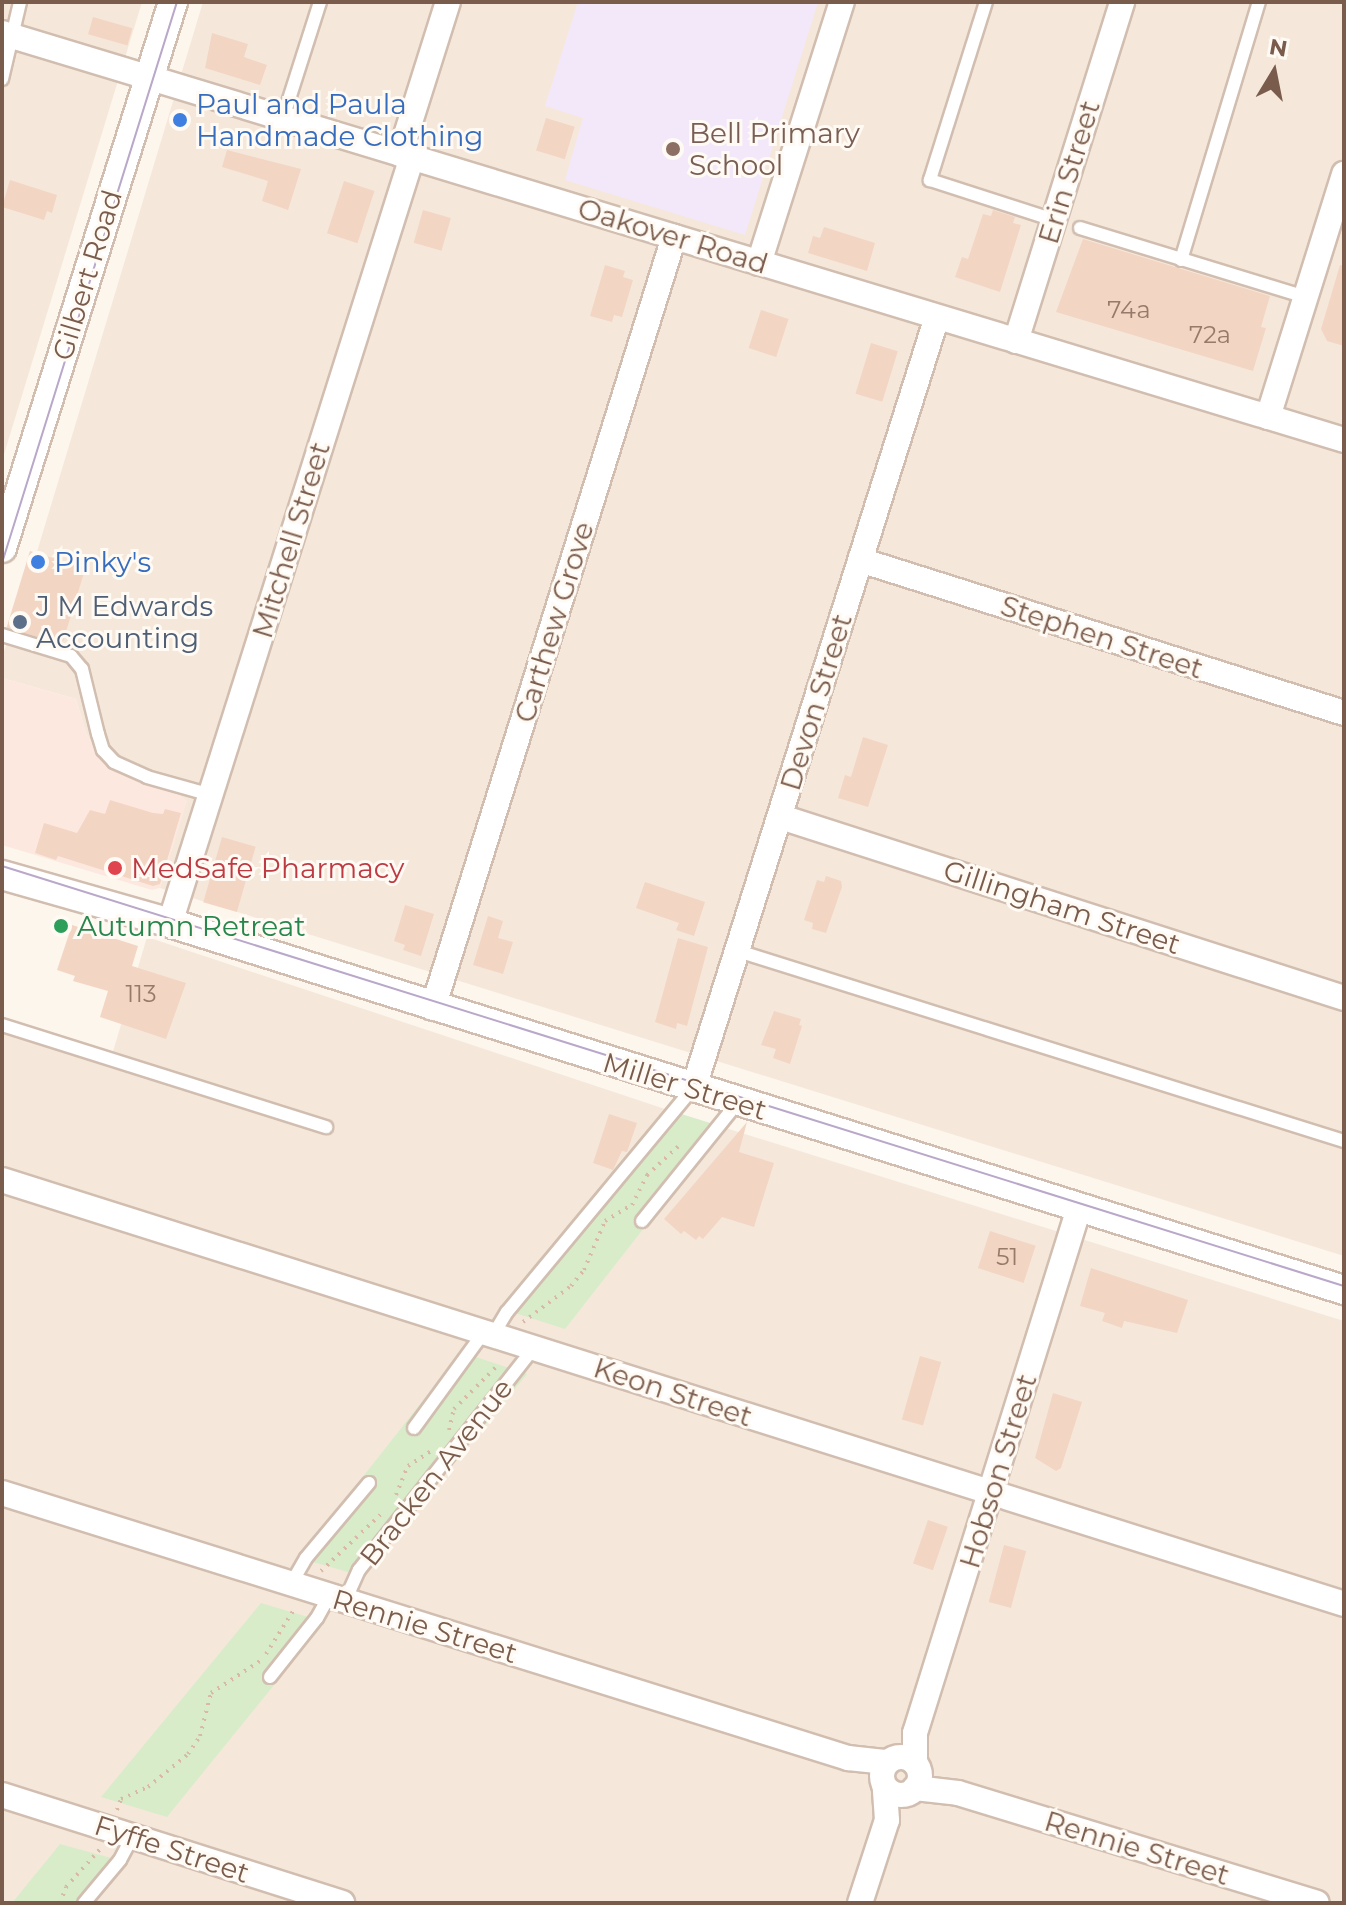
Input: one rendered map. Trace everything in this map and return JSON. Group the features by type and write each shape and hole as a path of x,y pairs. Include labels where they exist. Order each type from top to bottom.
{"street":[{"name":"Gilbert Road","path":"2,548 173,2"},
{"name":"Mitchell Street","path":"170,923 406,156 448,2"},
{"path":"759,263 842,2"},
{"name":"Erin Street","path":"1016,341 1122,2"},
{"name":"Oakover Road","path":"6,34 1344,440"},
{"path":"1268,417 1344,174"},
{"name":"Carthew Grove","path":"433,1008 674,237"},
{"name":"Devon Street","path":"694,1087 937,317"},
{"name":"Stephen Street","path":"860,560 1344,713"},
{"name":"Gillingham Street","path":"781,817 1344,998"},
{"name":"Miller Street","path":"10,874 1344,1290"},
{"name":"Keon Street","path":"2,1180 1344,1604"},
{"name":"Hobson Street","path":"860,1903 992,1493 1079,1208"},
{"name":"Rennie Street","path":"2,1493 901,1776 1317,1903"},
{"name":"Fyffe Street","path":"2,1795 342,1903"}],"lane":[{"path":"2,79 9,56 6,34 20,2"},
{"path":"283,118 320,2"},
{"path":"986,2 930,180 1054,220"},
{"path":"1181,260 1259,2"},
{"path":"1080,228 1305,297"},
{"path":"2,635 71,656 82,669 103,750 114,762 147,777 211,795"},
{"path":"738,951 1344,1141"},
{"path":"2,1025 326,1127"},
{"path":"506,1339 507,1312 694,1087"},
{"path":"642,1221 738,1102"},
{"name":"Bracken Avenue","path":"414,1428 506,1339"},
{"name":"Bracken Avenue","path":"318,1592 359,1570 506,1339"},
{"name":"Bracken Avenue","path":"270,1677 317,1618 318,1592 306,1558 369,1483"},
{"path":"84,1903 120,1860 122,1832"}],"path":[{"name":"Bracken Avenue","path":"446,1441 454,1409 508,1358 506,1339 524,1321 571,1286 584,1270 605,1221 632,1205 647,1175 685,1140"},
{"name":"Bracken Avenue","path":"60,1903 66,1887 102,1846 122,1832 121,1799 148,1787 188,1754 200,1736 211,1693 260,1661 318,1592 335,1555 391,1504 408,1466 436,1447"}],"shaded area":[{"path":"2,2 142,2 2,461"},
{"path":"203,2 1344,2 1344,1256 160,888 186,801 173,790 118,773 101,759 86,733 76,699 2,678 2,656 20,608"},
{"name":"Bell Primary School","path":"578,2 818,2 745,235 565,180 583,118 545,106"},
{"path":"2,678 76,699 86,733 101,759 118,773 173,790 187,801 160,888 152,890 2,845"},
{"path":"147,937 665,1109 1344,1321 1344,1903 2,1903 2,1019 112,1055"}],"green space":[{"path":"665,1109 723,1127 565,1329 499,1308"},
{"path":"461,1352 527,1374 362,1576 299,1558"},
{"path":"261,1603 325,1622 167,1817 101,1797"},
{"path":"60,1844 126,1862 93,1903 12,1903"}],"building":[{"path":"93,17 132,28 127,46 88,34"},
{"path":"212,33 248,44 244,57 267,65 260,85 205,68"},
{"path":"546,118 575,127 565,159 536,151"},
{"path":"227,150 301,169 288,210 262,201 268,181 222,167"},
{"path":"10,180 57,195 52,213 47,211 44,220 2,207"},
{"path":"344,181 374,191 357,243 327,233"},
{"path":"423,210 451,218 442,251 414,243"},
{"path":"993,210 1015,217 1013,223 1021,225 1000,292 955,277 962,257 968,259 983,214 991,216"},
{"path":"824,227 875,243 867,271 808,253 813,236 820,238"},
{"path":"1083,239 1270,296 1261,327 1266,328 1253,371 1056,312"},
{"path":"605,265 625,271 623,277 633,280 622,317 614,315 612,322 590,316"},
{"path":"1340,265 1344,266 1344,346 1327,341 1321,329"},
{"path":"761,310 789,319 776,357 749,348"},
{"path":"871,343 898,351 882,402 856,394"},
{"path":"30,551 85,568 62,644 7,628"},
{"path":"863,737 888,745 868,807 838,798 845,775 851,777"},
{"path":"110,800 153,813 163,814 165,809 181,813 160,884 153,886 58,856 56,860 35,853 44,823 77,833 90,810 105,814"},
{"path":"222,837 256,847 237,912 203,902"},
{"path":"826,876 841,881 842,887 826,933 812,929 813,923 804,920 817,880 824,882"},
{"path":"645,882 705,902 694,936 676,930 679,923 636,908"},
{"path":"405,905 434,914 421,956 403,950 405,945 394,941"},
{"path":"488,916 503,921 498,938 513,942 503,974 473,965"},
{"path":"72,925 138,946 132,966 186,983 166,1039 100,1017 108,991 73,981 75,976 57,970"},
{"path":"678,938 708,947 687,1026 677,1023 676,1029 655,1022"},
{"path":"774,1011 801,1019 799,1025 802,1026 790,1064 773,1058 776,1049 761,1045"},
{"path":"609,1114 637,1123 627,1152 622,1151 613,1170 593,1163"},
{"path":"747,1122 739,1152 774,1163 754,1227 722,1217 703,1239 699,1236 696,1240 684,1231 681,1234 664,1219"},
{"path":"990,1231 1036,1246 1024,1283 978,1268"},
{"path":"1091,1268 1188,1300 1177,1333 1124,1321 1122,1328 1102,1321 1105,1313 1080,1306"},
{"path":"920,1356 941,1362 923,1426 902,1419"},
{"path":"1053,1393 1082,1402 1061,1468 1056,1471 1035,1458"},
{"path":"928,1520 948,1527 933,1570 913,1563"},
{"path":"1004,1545 1026,1551 1011,1608 989,1602"}],"tram line":[{"path":"2,563 177,2"},
{"path":"2,866 1344,1286"}],"place":[{"name":"Paul and Paula Handmade Clothing","path":"180,120"},
{"name":"Bell Primary School","path":"673,149"},
{"name":"Pinky's","path":"38,562"},
{"name":"J M Edwards Accounting","path":"20,622"},
{"name":"MedSafe Pharmacy","path":"115,868"},
{"name":"Autumn Retreat","path":"61,926"}]}
